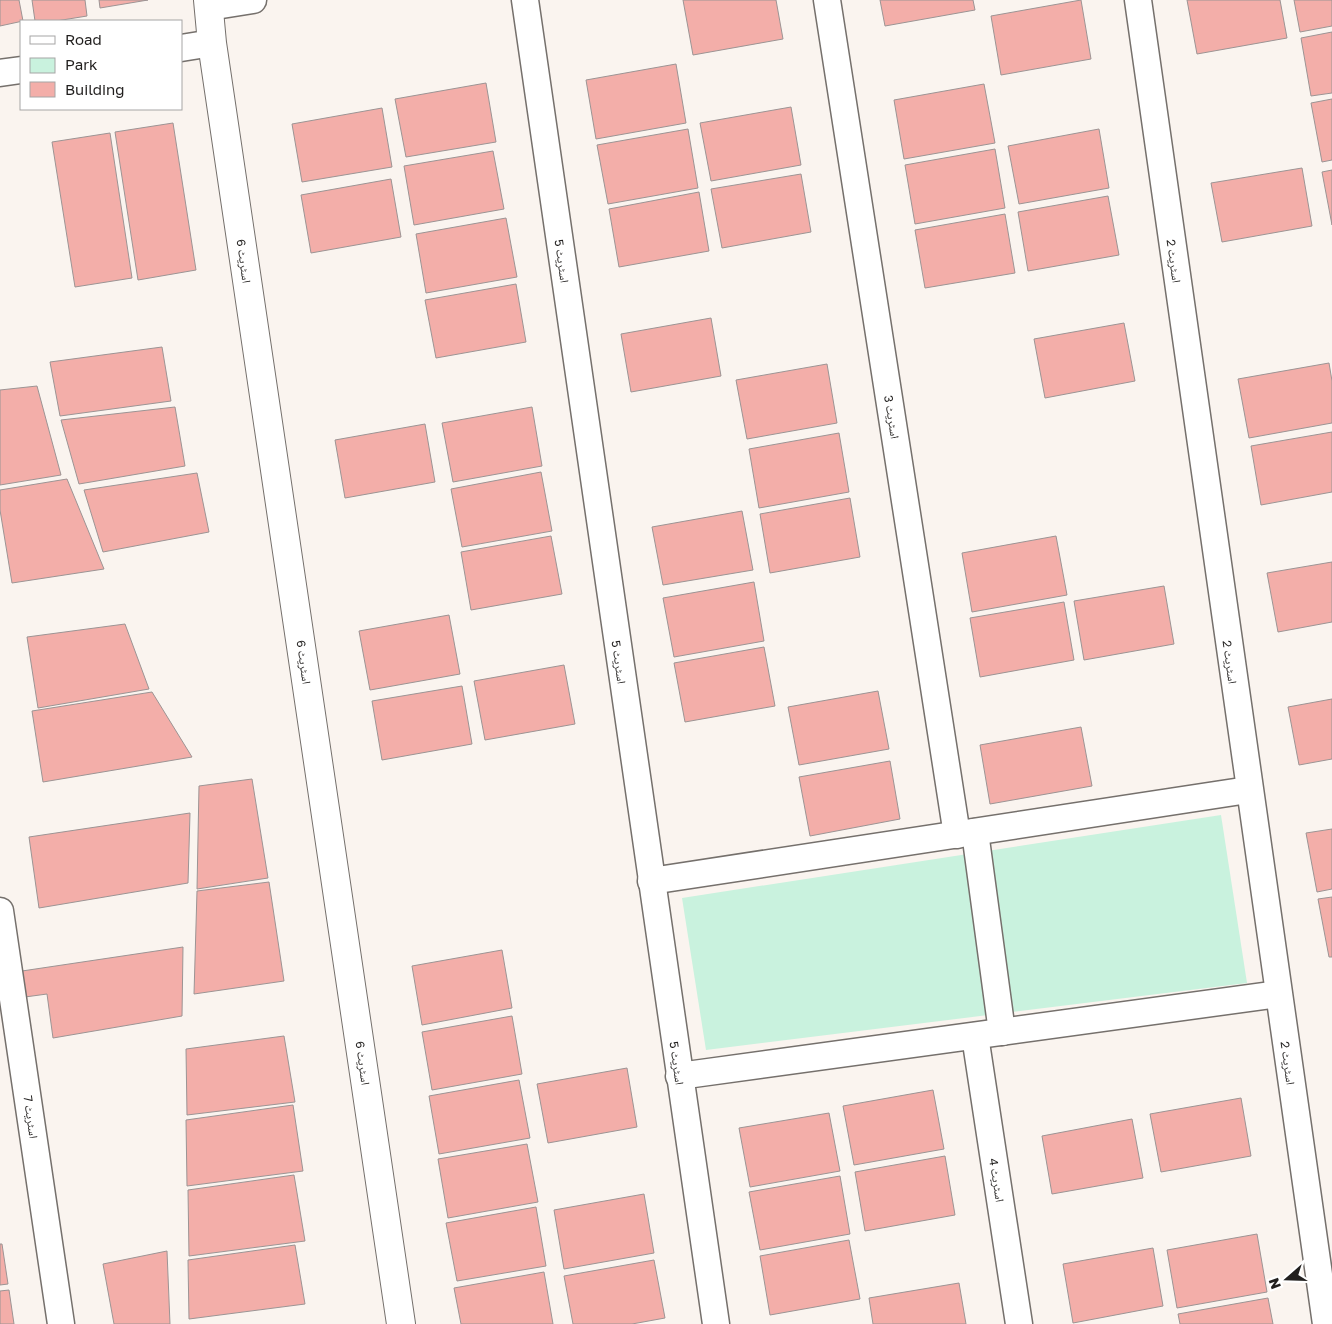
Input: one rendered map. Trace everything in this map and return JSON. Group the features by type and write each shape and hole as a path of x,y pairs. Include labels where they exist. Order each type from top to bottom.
{"street":[{"path":"209,3 252,0"},
{"name":"اسٹریٹ 5","path":"525,0 716,1324"},
{"name":"اسٹریٹ 3","path":"827,0 966,833 1002,1032"},
{"name":"اسٹریٹ 2","path":"1138,0 1248,790 1326,1324"},
{"name":"اسٹریٹ 6","path":"209,3 212,43 401,1324"},
{"path":"182,48 212,43"},
{"path":"0,73 20,70"},
{"path":"651,881 1248,790"},
{"name":"اسٹریٹ 7","path":"0,911 62,1324"},
{"path":"679,1076 1278,994"},
{"name":"اسٹریٹ 4","path":"975,1036 1019,1324"}],"green space":[{"path":"1221,815 1247,983 706,1050 682,898"}],"building":[{"path":"0,0 19,0 23,20 0,26"},
{"path":"32,0 85,0 87,16 62,20 35,20"},
{"path":"99,0 148,0 100,8"},
{"path":"683,0 776,0 783,39 693,55"},
{"path":"880,0 973,0 975,10 885,26"},
{"path":"1081,0 1091,59 1001,75 991,16"},
{"path":"1187,0 1280,0 1287,38 1197,54"},
{"path":"1294,0 1332,0 1332,26 1300,32"},
{"path":"1332,32 1332,93 1311,96 1301,38"},
{"path":"676,64 686,123 596,139 586,80"},
{"path":"486,83 496,142 406,157 395,99"},
{"path":"984,84 995,143 904,159 894,100"},
{"path":"1332,99 1332,160 1322,162 1311,103"},
{"path":"791,107 801,165 711,181 700,123"},
{"path":"382,108 392,167 302,182 292,124"},
{"path":"173,123 196,270 138,280 115,132"},
{"path":"688,129 698,188 608,204 597,145"},
{"path":"1099,129 1109,188 1019,204 1008,146"},
{"path":"110,133 132,278 75,287 52,142"},
{"path":"995,149 1005,208 915,224 905,165"},
{"path":"493,151 504,209 414,225 404,166"},
{"path":"1302,168 1312,226 1222,242 1211,183"},
{"path":"1332,170 1332,225 1322,172"},
{"path":"801,174 811,232 722,248 711,189"},
{"path":"391,179 401,237 311,253 301,195"},
{"path":"699,192 709,251 619,267 609,209"},
{"path":"1108,196 1119,255 1028,271 1018,212"},
{"path":"1005,214 1015,273 925,288 915,230"},
{"path":"506,218 517,277 426,293 416,234"},
{"path":"516,284 526,342 436,358 425,300"},
{"path":"711,318 721,376 631,392 621,334"},
{"path":"1124,323 1135,381 1045,398 1034,339"},
{"path":"162,347 171,401 60,416 50,362"},
{"path":"1329,363 1332,381 1332,423 1249,438 1238,379"},
{"path":"827,364 837,423 747,439 736,380"},
{"path":"37,386 61,475 0,485 0,390"},
{"path":"175,407 185,466 79,484 61,420"},
{"path":"532,407 542,466 453,482 442,423"},
{"path":"425,424 435,482 345,498 335,440"},
{"path":"1332,432 1332,492 1261,505 1251,446"},
{"path":"839,433 849,492 759,508 749,449"},
{"path":"541,472 552,531 462,547 451,489"},
{"path":"197,473 209,532 103,552 84,490"},
{"path":"67,479 104,569 12,583 0,510 0,490"},
{"path":"850,498 860,557 770,573 760,514"},
{"path":"742,511 753,570 663,585 652,527"},
{"path":"551,536 562,594 471,610 461,552"},
{"path":"1056,536 1067,595 972,612 962,553"},
{"path":"1332,562 1332,622 1278,632 1267,573"},
{"path":"754,582 764,641 674,657 663,598"},
{"path":"1164,586 1174,644 1084,660 1074,601"},
{"path":"1064,602 1074,660 980,677 970,618"},
{"path":"449,615 460,674 370,690 359,631"},
{"path":"125,624 149,689 38,708 27,637"},
{"path":"764,647 775,706 685,722 674,663"},
{"path":"564,665 575,724 485,740 474,681"},
{"path":"462,686 472,744 382,760 372,701"},
{"path":"878,691 889,749 799,765 788,707"},
{"path":"152,692 192,757 43,782 32,711"},
{"path":"1332,699 1332,759 1299,765 1288,707"},
{"path":"1081,727 1092,786 990,804 980,745"},
{"path":"890,761 900,819 810,836 799,777"},
{"path":"252,779 268,878 197,889 199,786"},
{"path":"190,813 188,883 39,908 29,837"},
{"path":"1332,829 1332,889 1317,892 1306,833"},
{"path":"269,882 284,981 194,994 197,891"},
{"path":"1332,897 1332,957 1329,957 1318,899"},
{"path":"183,947 182,1016 53,1038 47,994 25,997 22,971"},
{"path":"502,950 512,1008 422,1025 412,966"},
{"path":"512,1016 522,1074 432,1090 422,1032"},
{"path":"284,1036 295,1102 187,1115 186,1049"},
{"path":"627,1068 637,1127 548,1143 537,1084"},
{"path":"519,1080 530,1138 439,1154 429,1096"},
{"path":"933,1090 944,1149 854,1165 843,1106"},
{"path":"1241,1098 1251,1156 1161,1172 1150,1114"},
{"path":"293,1105 303,1171 187,1186 186,1120"},
{"path":"829,1113 840,1171 750,1187 739,1128"},
{"path":"1132,1119 1143,1178 1052,1194 1042,1136"},
{"path":"527,1144 538,1202 448,1218 438,1159"},
{"path":"945,1156 955,1215 865,1231 855,1172"},
{"path":"294,1175 305,1241 189,1256 188,1190"},
{"path":"840,1176 850,1234 760,1250 749,1192"},
{"path":"644,1194 654,1253 564,1269 554,1210"},
{"path":"536,1207 546,1266 457,1281 446,1223"},
{"path":"1257,1234 1267,1292 1177,1308 1167,1250"},
{"path":"849,1240 860,1299 770,1315 760,1256"},
{"path":"0,1244 2,1244 8,1284 0,1285"},
{"path":"295,1245 305,1304 189,1319 188,1260"},
{"path":"1153,1248 1163,1306 1073,1323 1063,1264"},
{"path":"167,1251 170,1324 114,1324 103,1264"},
{"path":"654,1260 665,1318 632,1324 573,1324 564,1276"},
{"path":"544,1272 553,1324 461,1324 454,1288"},
{"path":"959,1283 966,1324 873,1324 869,1298"},
{"path":"9,1290 14,1324 0,1324 0,1291"},
{"path":"1268,1298 1273,1324 1180,1324 1178,1314"}]}
